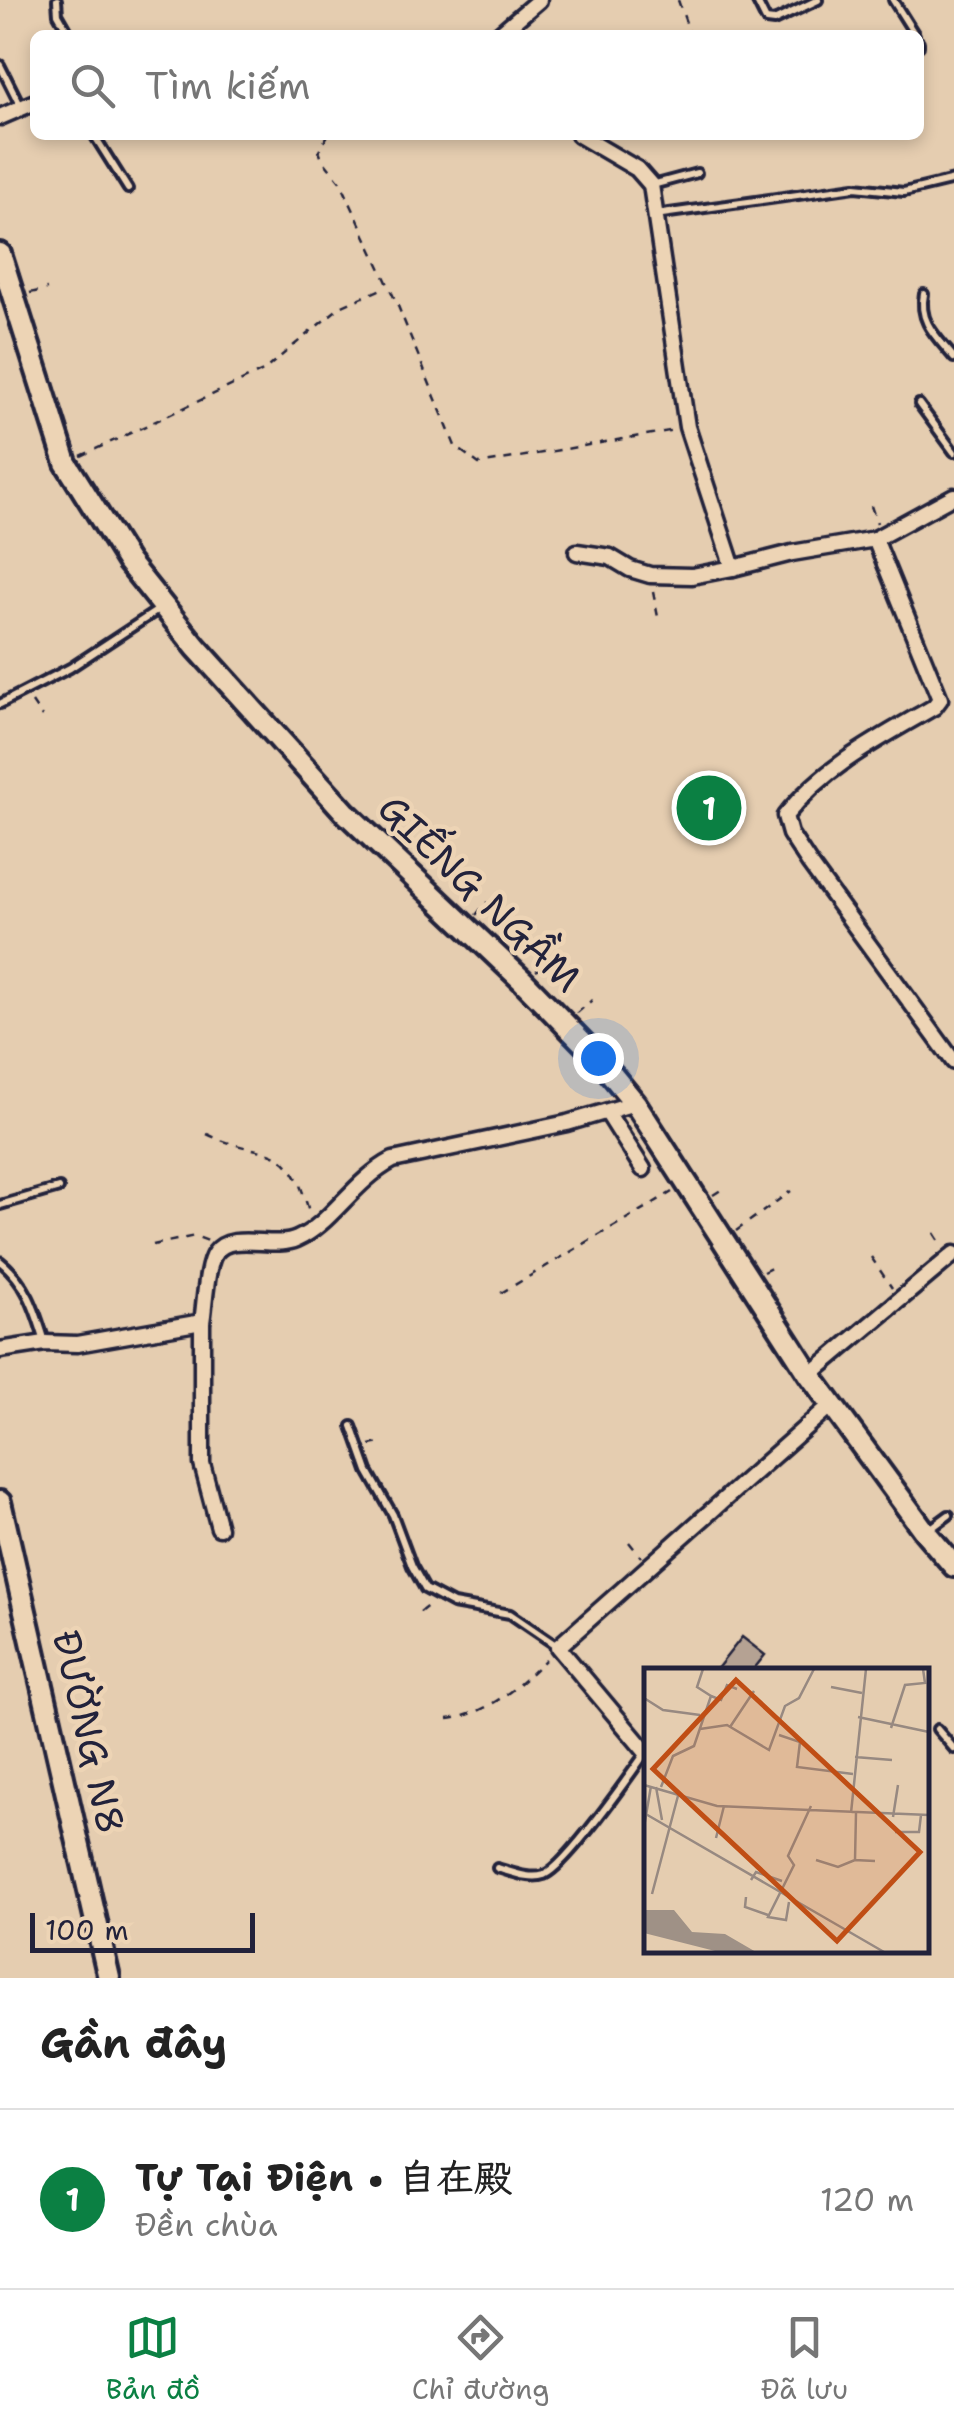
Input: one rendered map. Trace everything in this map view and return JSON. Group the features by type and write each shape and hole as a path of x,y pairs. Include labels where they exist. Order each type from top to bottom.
{"street":[{"path":"504,30 539,0"},
{"path":"0,118 28,105"},
{"path":"597,140 637,169 651,185 687,427 733,568"},
{"name":"GIẾNG NGẦM","path":"0,254 4,278 66,463 128,562 196,648 345,812 522,980 636,1103 810,1375 954,1566"},
{"path":"577,552 610,557 650,575 692,576 874,539 954,496"},
{"path":"874,539 940,698 934,707 853,754 800,797 785,816 790,834 954,1062"},
{"path":"219,1528 202,1464 202,1322 212,1256 217,1249 235,1242 276,1245 313,1231 372,1171 393,1160 636,1103"},
{"path":"606,1112 643,1169"},
{"path":"810,1375 954,1254"},
{"path":"0,1350 45,1343 77,1344 202,1322"},
{"path":"644,1750 558,1647 833,1403"},
{"name":"ĐƯỜNG N8","path":"0,1502 109,1978"}],"lane":[{"path":"56,0 67,30"},
{"path":"756,0 766,20 774,21 818,0"},
{"path":"893,0 912,30"},
{"path":"0,65 28,105"},
{"path":"97,140 128,189"},
{"path":"651,185 697,174"},
{"path":"654,215 855,187 926,190 954,180"},
{"path":"924,294 920,309 926,324 954,358"},
{"path":"919,404 954,452"},
{"path":"0,704 70,668 164,606"},
{"path":"0,1205 59,1188"},
{"path":"0,1261 31,1297 45,1343"},
{"path":"352,1426 368,1471 393,1514 425,1589 438,1599 510,1614 558,1647"},
{"path":"925,1532 950,1516"},
{"path":"937,1728 954,1749"},
{"path":"497,1868 534,1878 554,1869 620,1792 644,1755"}],"path":[{"path":"678,0 689,30"},
{"path":"325,140 319,151 322,160 341,183 389,286 455,446 480,464 687,427"},
{"path":"66,463 263,371 340,307 389,286"},
{"path":"650,575 660,622"},
{"path":"26,692 42,717"},
{"path":"207,1134 277,1155 300,1180 313,1231"},
{"path":"501,1292 686,1184"},
{"path":"723,1240 791,1191"},
{"path":"153,1245 203,1236 217,1249"},
{"path":"871,1257 898,1298"},
{"path":"629,1542 648,1565"},
{"path":"420,1612 438,1599"},
{"path":"448,1719 470,1716 504,1696 558,1647"}],"building":[{"path":"742,1637 765,1655 755,1668 718,1668"}],"place":[{"name":"Tự Tại Điện • 自在殿","path":"709,808"}]}
